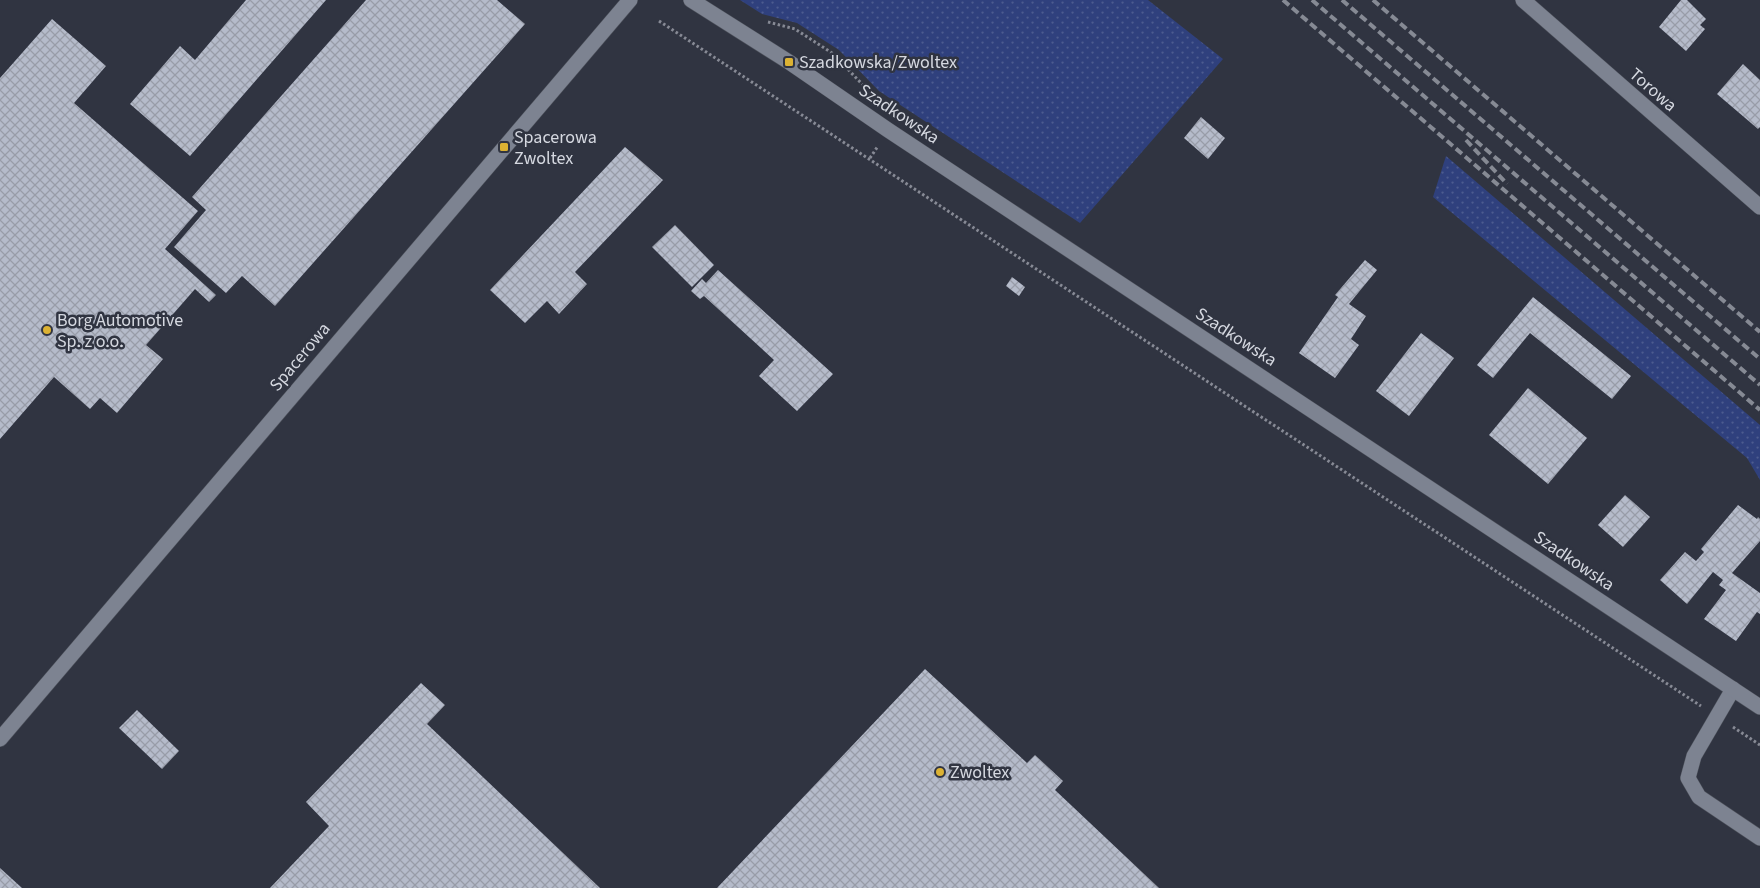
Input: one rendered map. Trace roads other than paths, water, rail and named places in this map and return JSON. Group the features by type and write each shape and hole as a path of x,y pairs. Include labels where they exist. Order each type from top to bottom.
{"street":[{"name":"Spacerowa","path":"0,738 630,0"},
{"name":"Szadkowska","path":"691,0 789,62 888,130 1760,707"},
{"name":"Torowa","path":"1523,0 1760,207"},
{"path":"1733,689 1694,756 1688,778 1699,797 1760,838"}],"railway":[{"path":"1283,0 1760,410"},
{"path":"1312,0 1760,385"},
{"path":"1342,0 1760,359"},
{"path":"1373,0 1760,332"},
{"path":"1466,140 1507,184"}],"place":[{"name":"Szadkowska/Zwoltex","path":"789,62"},
{"name":"Spacerowa Zwoltex","path":"504,147"},
{"name":"Borg Automotive Sp. z o.o.","path":"47,330"},
{"name":"Zwoltex","path":"940,772"}]}
